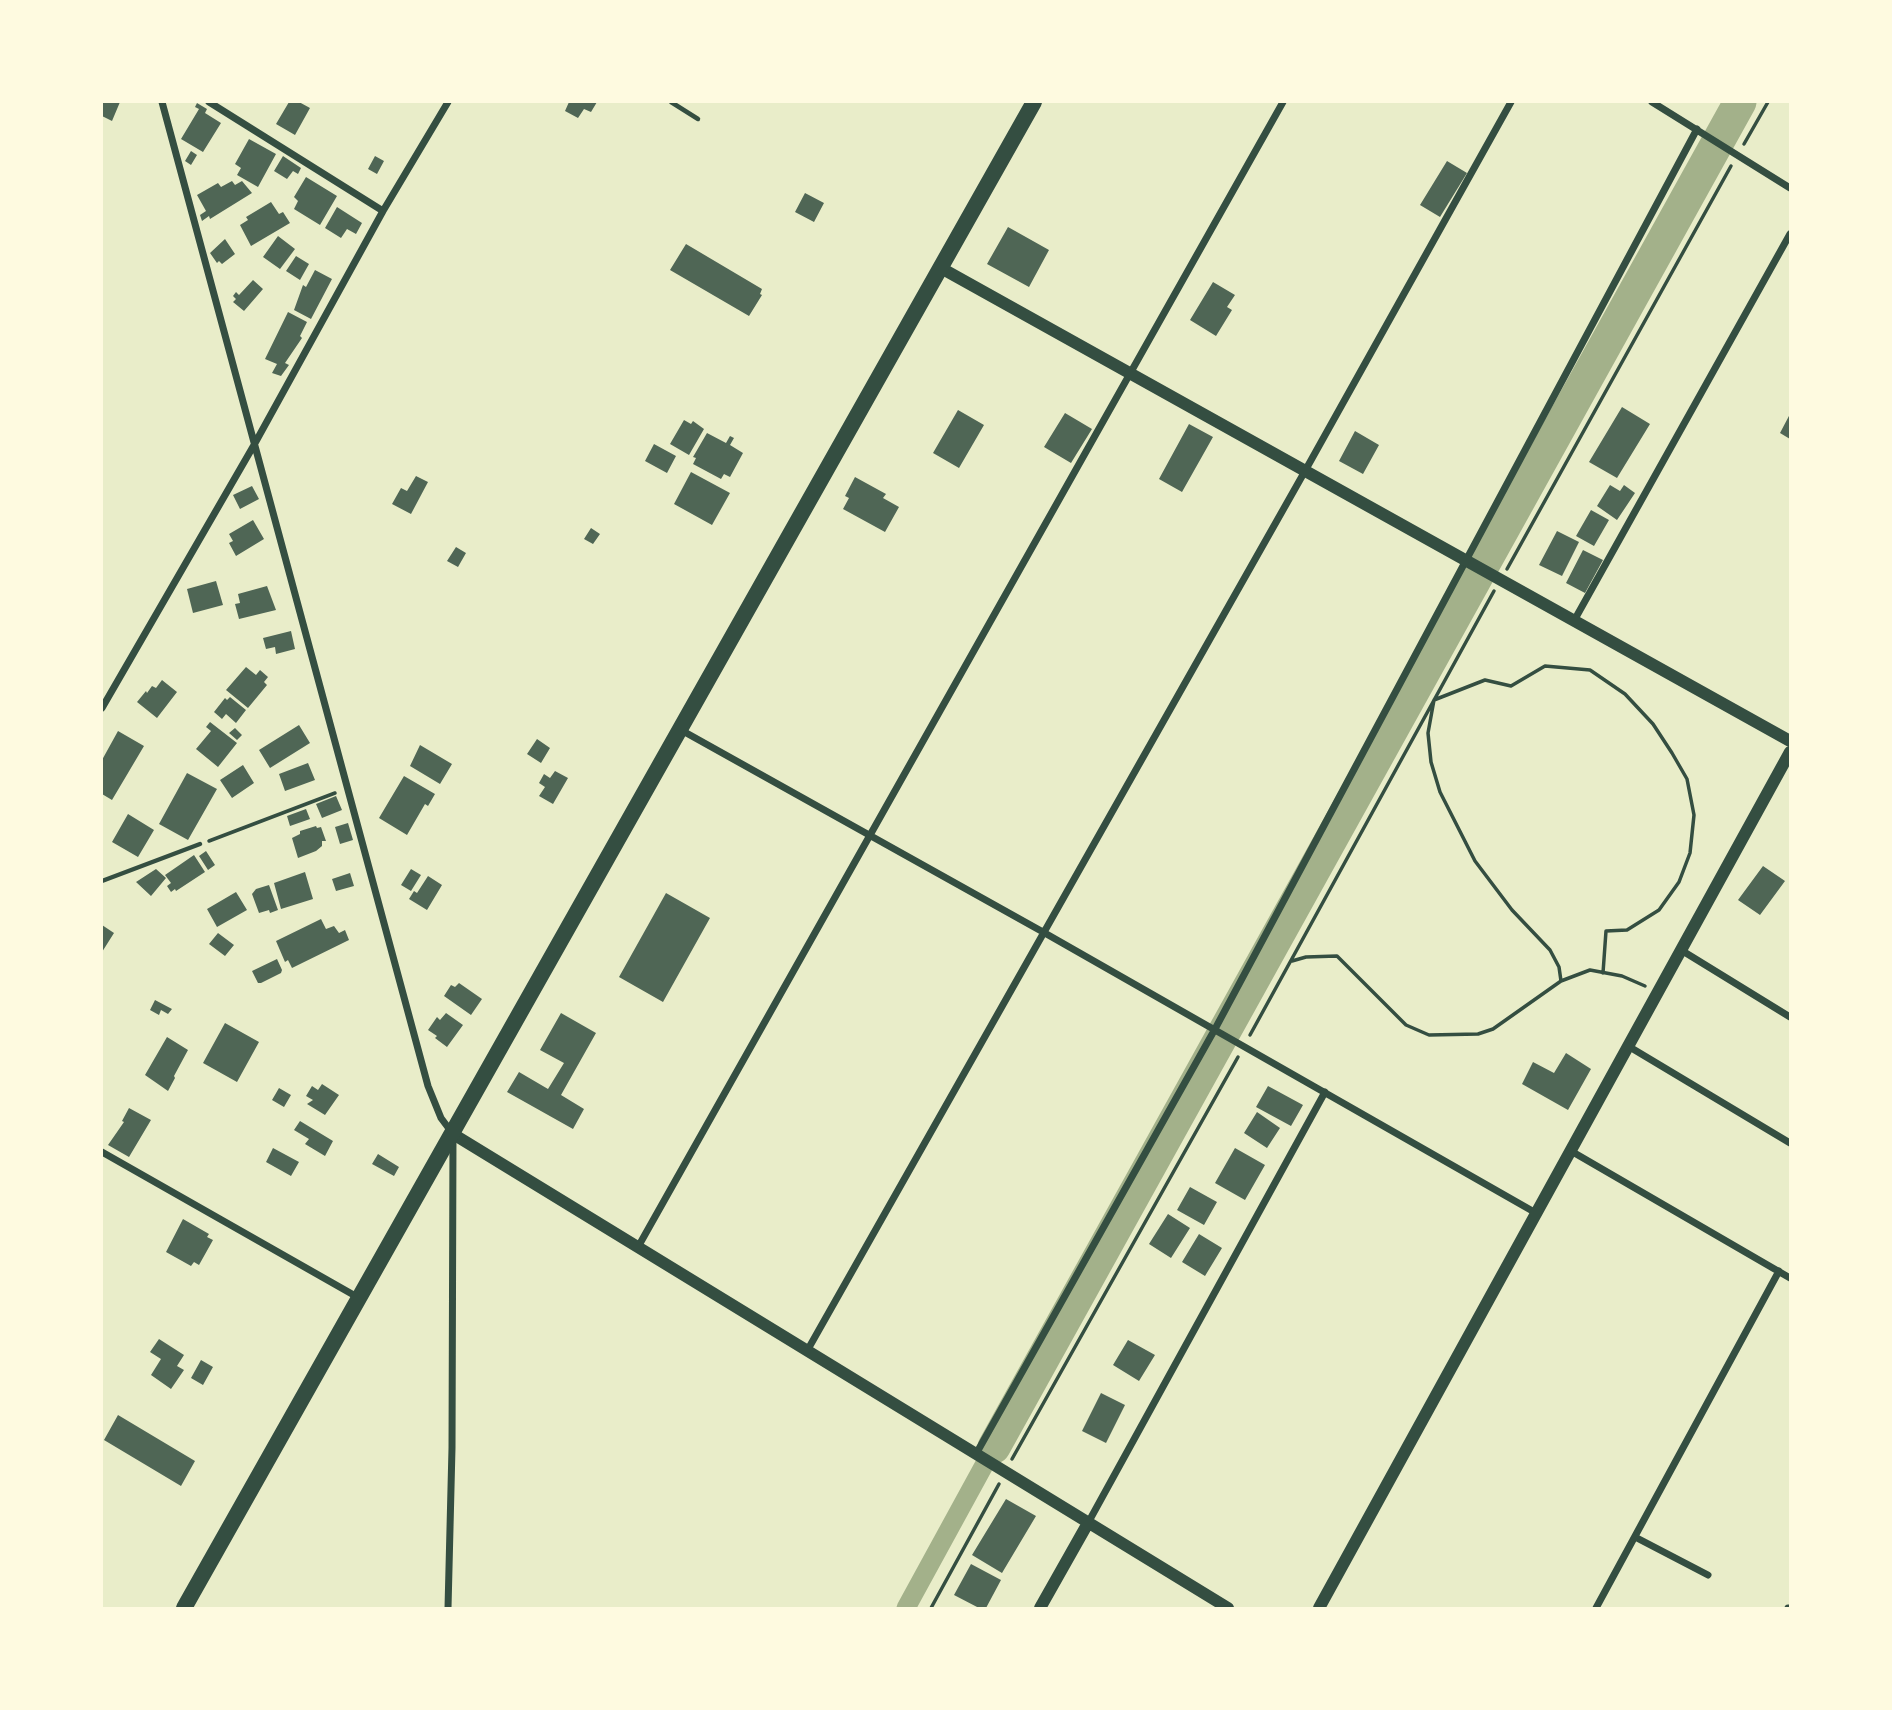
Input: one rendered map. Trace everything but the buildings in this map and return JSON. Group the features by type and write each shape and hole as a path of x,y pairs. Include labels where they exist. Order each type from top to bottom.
{"highway":[{"path":"184,1608 1034,102"}],"street":[{"path":"162,102 428,1086 441,1118 453,1134 1228,1608"},
{"path":"209,102 383,211"},
{"path":"102,708 254,445 383,211 448,102"},
{"path":"638,1247 1283,102"},
{"path":"807,1351 1511,102"},
{"path":"1652,102 1790,188"},
{"path":"978,1456 1216,1030 1698,130"},
{"path":"1575,620 1790,234"},
{"path":"941,268 1790,741"},
{"path":"680,730 1043,932 1536,1213"},
{"path":"1319,1608 1790,751"},
{"path":"1681,950 1790,1017"},
{"path":"1628,1046 1790,1143"},
{"path":"1040,1608 1325,1092"},
{"path":"448,1608 452,1434 453,1134"},
{"path":"1571,1151 1790,1278"},
{"path":"102,1152 360,1298"},
{"path":"1596,1608 1779,1271"},
{"path":"1635,1537 1708,1575"}],"lane":[{"path":"671,102 698,119"},
{"path":"102,881 200,844"}],"path":[{"path":"931,1608 1500,579 1737,154 1769,102"},
{"path":"1434,700 1485,680 1511,686 1545,666 1590,670 1625,694 1653,724 1672,753 1687,779 1694,815 1690,853 1679,882 1660,909 1627,930 1606,930 1603,973"},
{"path":"1434,700 1428,733 1431,762 1440,792 1475,861 1503,899 1550,950 1559,967 1561,981"},
{"path":"200,844 347,788"},
{"path":"1290,962 1306,957 1337,956 1406,1026 1429,1035 1478,1034 1493,1029 1561,981 1590,971 1622,976 1658,992"}],"waterway":[{"path":"994,1447 1740,102"},
{"path":"906,1608 994,1447"}]}
